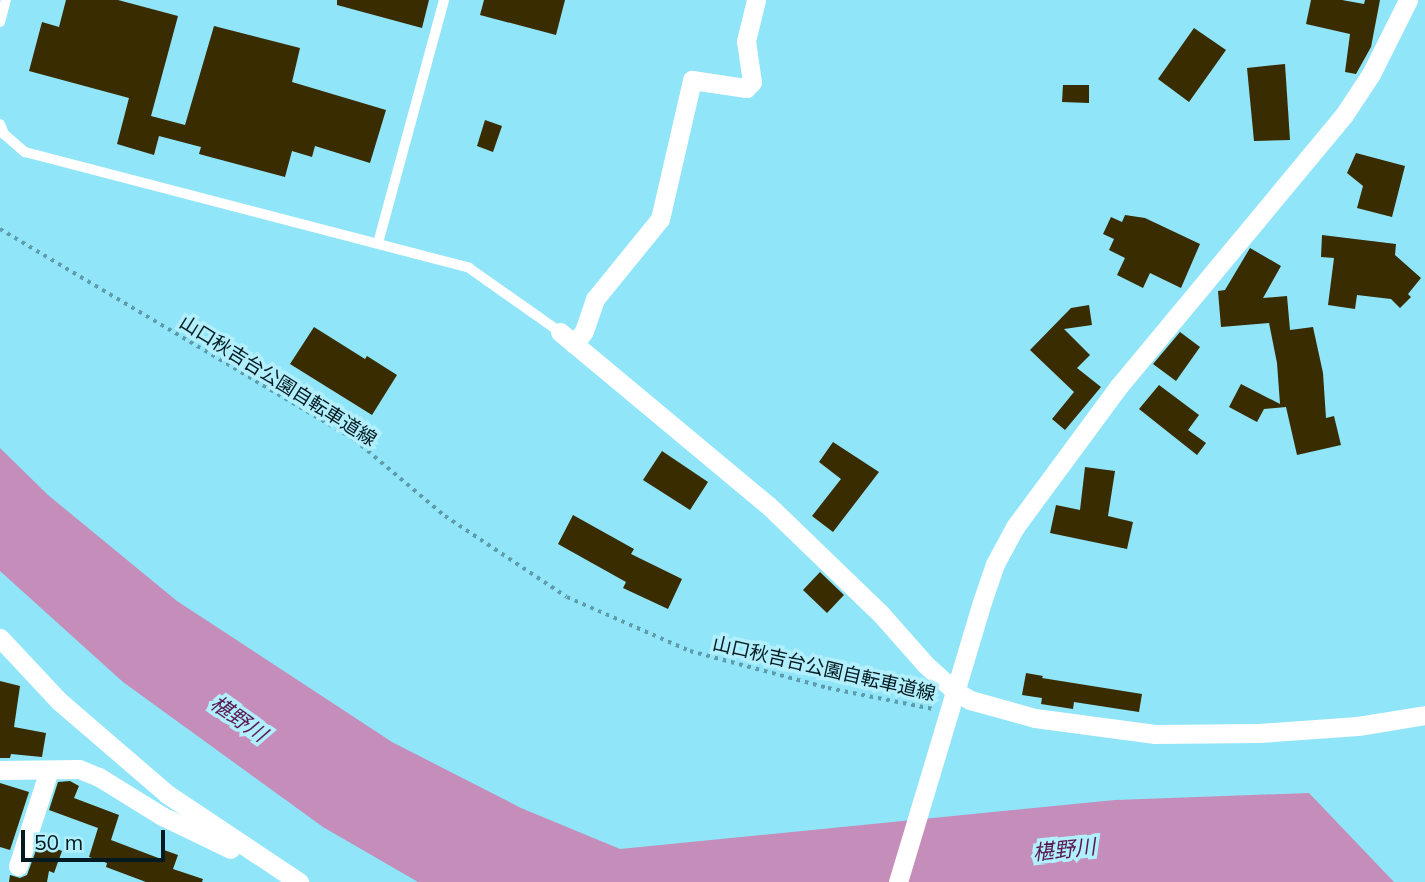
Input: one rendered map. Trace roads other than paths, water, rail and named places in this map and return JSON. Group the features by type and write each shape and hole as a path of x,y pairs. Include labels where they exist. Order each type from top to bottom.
{"street":[{"path":"756,0 746,41 752,82 746,88 692,80 660,219 595,299 584,331 567,338 768,505 955,691 970,700 1035,718 1155,734 1259,733 1358,726 1425,715"},
{"path":"898,882 995,564 1015,527 1119,386 1344,115 1371,74 1408,0"},
{"path":"0,638 59,701 167,794 291,877"},
{"path":"0,770 79,769 99,777 162,816 291,877"},
{"path":"18,866 49,770"}],"lane":[{"path":"0,22 6,0"},
{"path":"378,243 444,0"},
{"path":"0,124 4,134 25,152 468,268 567,338"}],"water":[{"name":"椹野川","path":"0,448 48,495 177,601 392,742 521,808 620,849 1115,800 1309,793 1394,882 418,882 323,827 123,682 0,571"}]}
